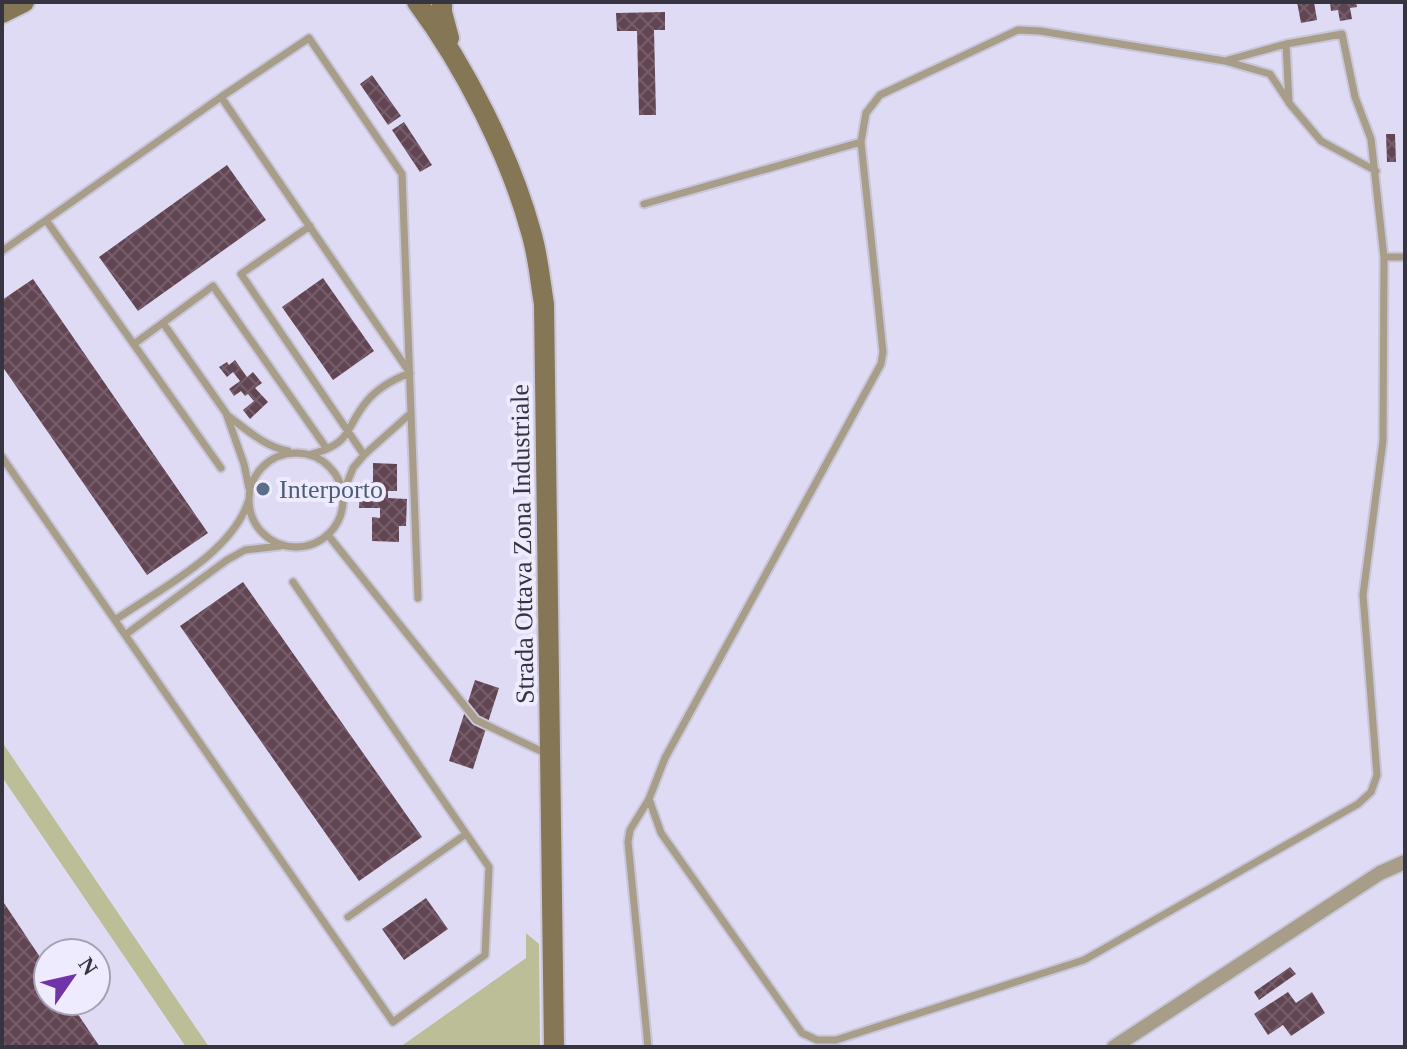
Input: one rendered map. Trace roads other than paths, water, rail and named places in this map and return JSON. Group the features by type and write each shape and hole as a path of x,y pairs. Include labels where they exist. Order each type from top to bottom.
{"main road":[{"path":"2,13 24,2"},
{"path":"417,2 454,58"},
{"path":"442,2 454,58"},
{"name":"Strada Ottava Zona Industriale","path":"454,58 504,155 532,232 544,304 554,1047"}],"street":[{"path":"1114,1047 1380,873 1405,862"}],"lane":[{"path":"648,1047 628,842 630,830 649,799 672,746 881,364 883,352 861,142 866,113 880,95 1018,30 1040,31 1225,61 1270,74 1289,103 1321,141 1376,171"},
{"path":"649,799 661,833 802,1033 817,1040 836,1040 1084,960 1358,804 1371,792 1377,775 1363,595 1383,441 1384,257 1371,139 1355,97 1342,34 1286,44 1225,61"},
{"path":"2,251 309,38 402,174 418,598"},
{"path":"1286,44 1289,103"},
{"path":"221,97 410,373"},
{"path":"644,204 861,142"},
{"path":"46,220 221,468"},
{"path":"310,226 241,274 364,455"},
{"path":"1384,257 1405,257"},
{"path":"134,344 213,286 327,449"},
{"path":"163,323 226,413 250,490"},
{"path":"309,455 327,449 349,433 369,399 392,381 410,373"},
{"path":"125,635 245,550 299,547 314,543 328,535 337,523 342,495 332,470 309,455 273,448 226,413"},
{"path":"342,495 353,468 411,413"},
{"path":"284,546 258,529 251,515 250,490 254,478 271,460 295,453"},
{"path":"2,457 393,1022 485,955 489,867 293,582"},
{"path":"115,620 217,548 243,517 249,500"},
{"path":"328,535 476,720 551,755"},
{"path":"348,917 466,834"}],"place":[{"name":"Interporto","path":"263,489"}]}
